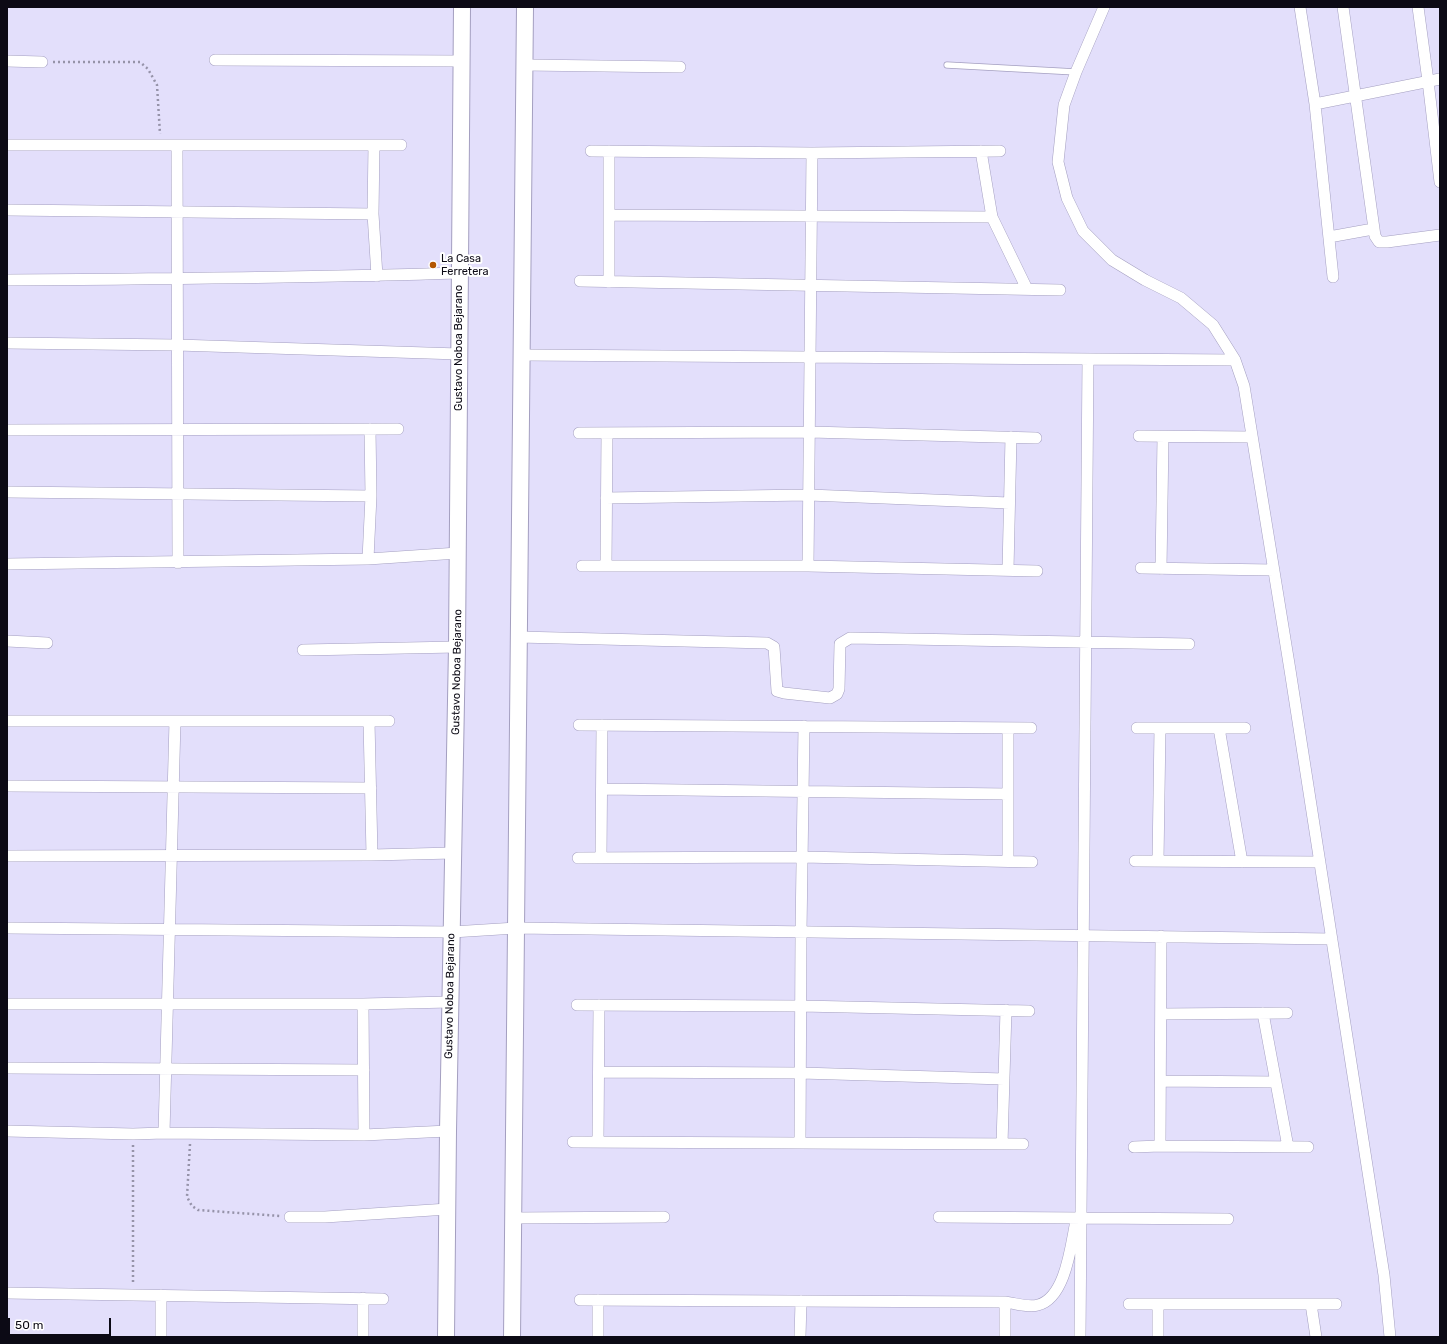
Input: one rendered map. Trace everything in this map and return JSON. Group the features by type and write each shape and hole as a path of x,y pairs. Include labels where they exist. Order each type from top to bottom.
{"street":[{"name":"Gustavo Noboa Bejarano","path":"446,1337 450,1002 457,647 462,7"},
{"path":"512,1337 525,7"},
{"path":"1104,7 1076,72 1064,105 1058,162 1067,198 1083,231 1112,260 1145,280 1180,298 1213,325 1234,360 1244,386 1384,1275 1390,1337"},
{"path":"1300,7 1315,104 1333,277"},
{"path":"1343,7 1375,236 1379,242 1387,242 1440,235"},
{"path":"1418,7 1440,182"},
{"path":"215,60 461,61"},
{"path":"7,61 42,62"},
{"path":"525,65 680,67"},
{"path":"1315,104 1440,79"},
{"path":"374,144 373,214 377,276"},
{"path":"7,145 401,145"},
{"path":"176,145 178,563"},
{"path":"591,151 1000,151"},
{"path":"609,151 609,282"},
{"path":"981,151 992,217 1027,289"},
{"path":"808,566 812,286 812,152"},
{"path":"7,210 373,214"},
{"path":"609,215 992,217"},
{"path":"1329,237 1373,229"},
{"path":"7,280 176,280 377,276 459,272"},
{"path":"580,282 1060,290"},
{"path":"7,343 177,344 459,354"},
{"path":"522,355 1234,360"},
{"path":"1080,1337 1078,1218 1083,935 1088,359"},
{"path":"368,559 371,496 370,429"},
{"path":"7,430 398,429"},
{"path":"579,433 810,432 1036,438"},
{"path":"606,566 607,433"},
{"path":"1139,436 1252,437"},
{"path":"1008,570 1011,437"},
{"path":"1161,569 1162,437"},
{"path":"7,492 371,496"},
{"path":"606,498 809,494 1009,503"},
{"path":"7,564 178,563 368,559 458,553"},
{"path":"582,566 808,566 1036,571"},
{"path":"1141,568 1274,570"},
{"path":"518,638 767,643 774,647 778,691 830,698 837,694 839,689 840,644 850,638 1189,644"},
{"path":"7,642 47,643"},
{"path":"303,650 457,647"},
{"path":"369,720 372,855"},
{"path":"7,721 389,721"},
{"path":"164,1133 174,786 174,721"},
{"path":"579,724 1031,728"},
{"path":"601,858 602,725"},
{"path":"800,1143 804,726"},
{"path":"1008,728 1008,861"},
{"path":"1137,728 1245,728"},
{"path":"1158,861 1160,728"},
{"path":"1219,728 1242,862"},
{"path":"7,786 371,788"},
{"path":"602,789 1008,794"},
{"path":"7,856 372,855 453,853"},
{"path":"578,858 802,857 1032,862"},
{"path":"1135,861 1320,862"},
{"path":"7,928 452,932 516,928 1332,939"},
{"path":"1160,1146 1161,936"},
{"path":"7,1004 363,1004 450,1002"},
{"path":"363,1004 364,1135"},
{"path":"577,1005 801,1006 1029,1011"},
{"path":"598,1142 599,1005"},
{"path":"1002,1144 1006,1010"},
{"path":"1263,1013 1288,1147"},
{"path":"1161,1014 1287,1013"},
{"path":"7,1068 364,1070"},
{"path":"599,1072 800,1073 1004,1079"},
{"path":"1161,1081 1276,1082"},
{"path":"7,1131 133,1134 364,1135 448,1131"},
{"path":"573,1142 1023,1144"},
{"path":"1134,1147 1308,1147"},
{"path":"290,1217 325,1217 448,1209"},
{"path":"514,1218 664,1217"},
{"path":"939,1217 1228,1219"},
{"path":"580,1300 1004,1302 1037,1306 1046,1302 1054,1294 1063,1276 1078,1218"},
{"path":"7,1293 383,1299"},
{"path":"160,1295 161,1337"},
{"path":"363,1298 363,1337"},
{"path":"598,1300 598,1337"},
{"path":"800,1337 801,1301"},
{"path":"1004,1302 1005,1337"},
{"path":"1129,1304 1336,1304"},
{"path":"1158,1304 1158,1337"},
{"path":"1311,1304 1316,1337"}],"lane":[{"path":"947,65 1076,72"}],"path":[{"path":"42,62 140,62 148,69 157,85 161,145"},
{"path":"133,1134 133,1294"},
{"path":"191,1134 187,1197 192,1206 198,1210 290,1217"}],"place":[{"name":"La Casa Ferretera","path":"433,265"}]}
